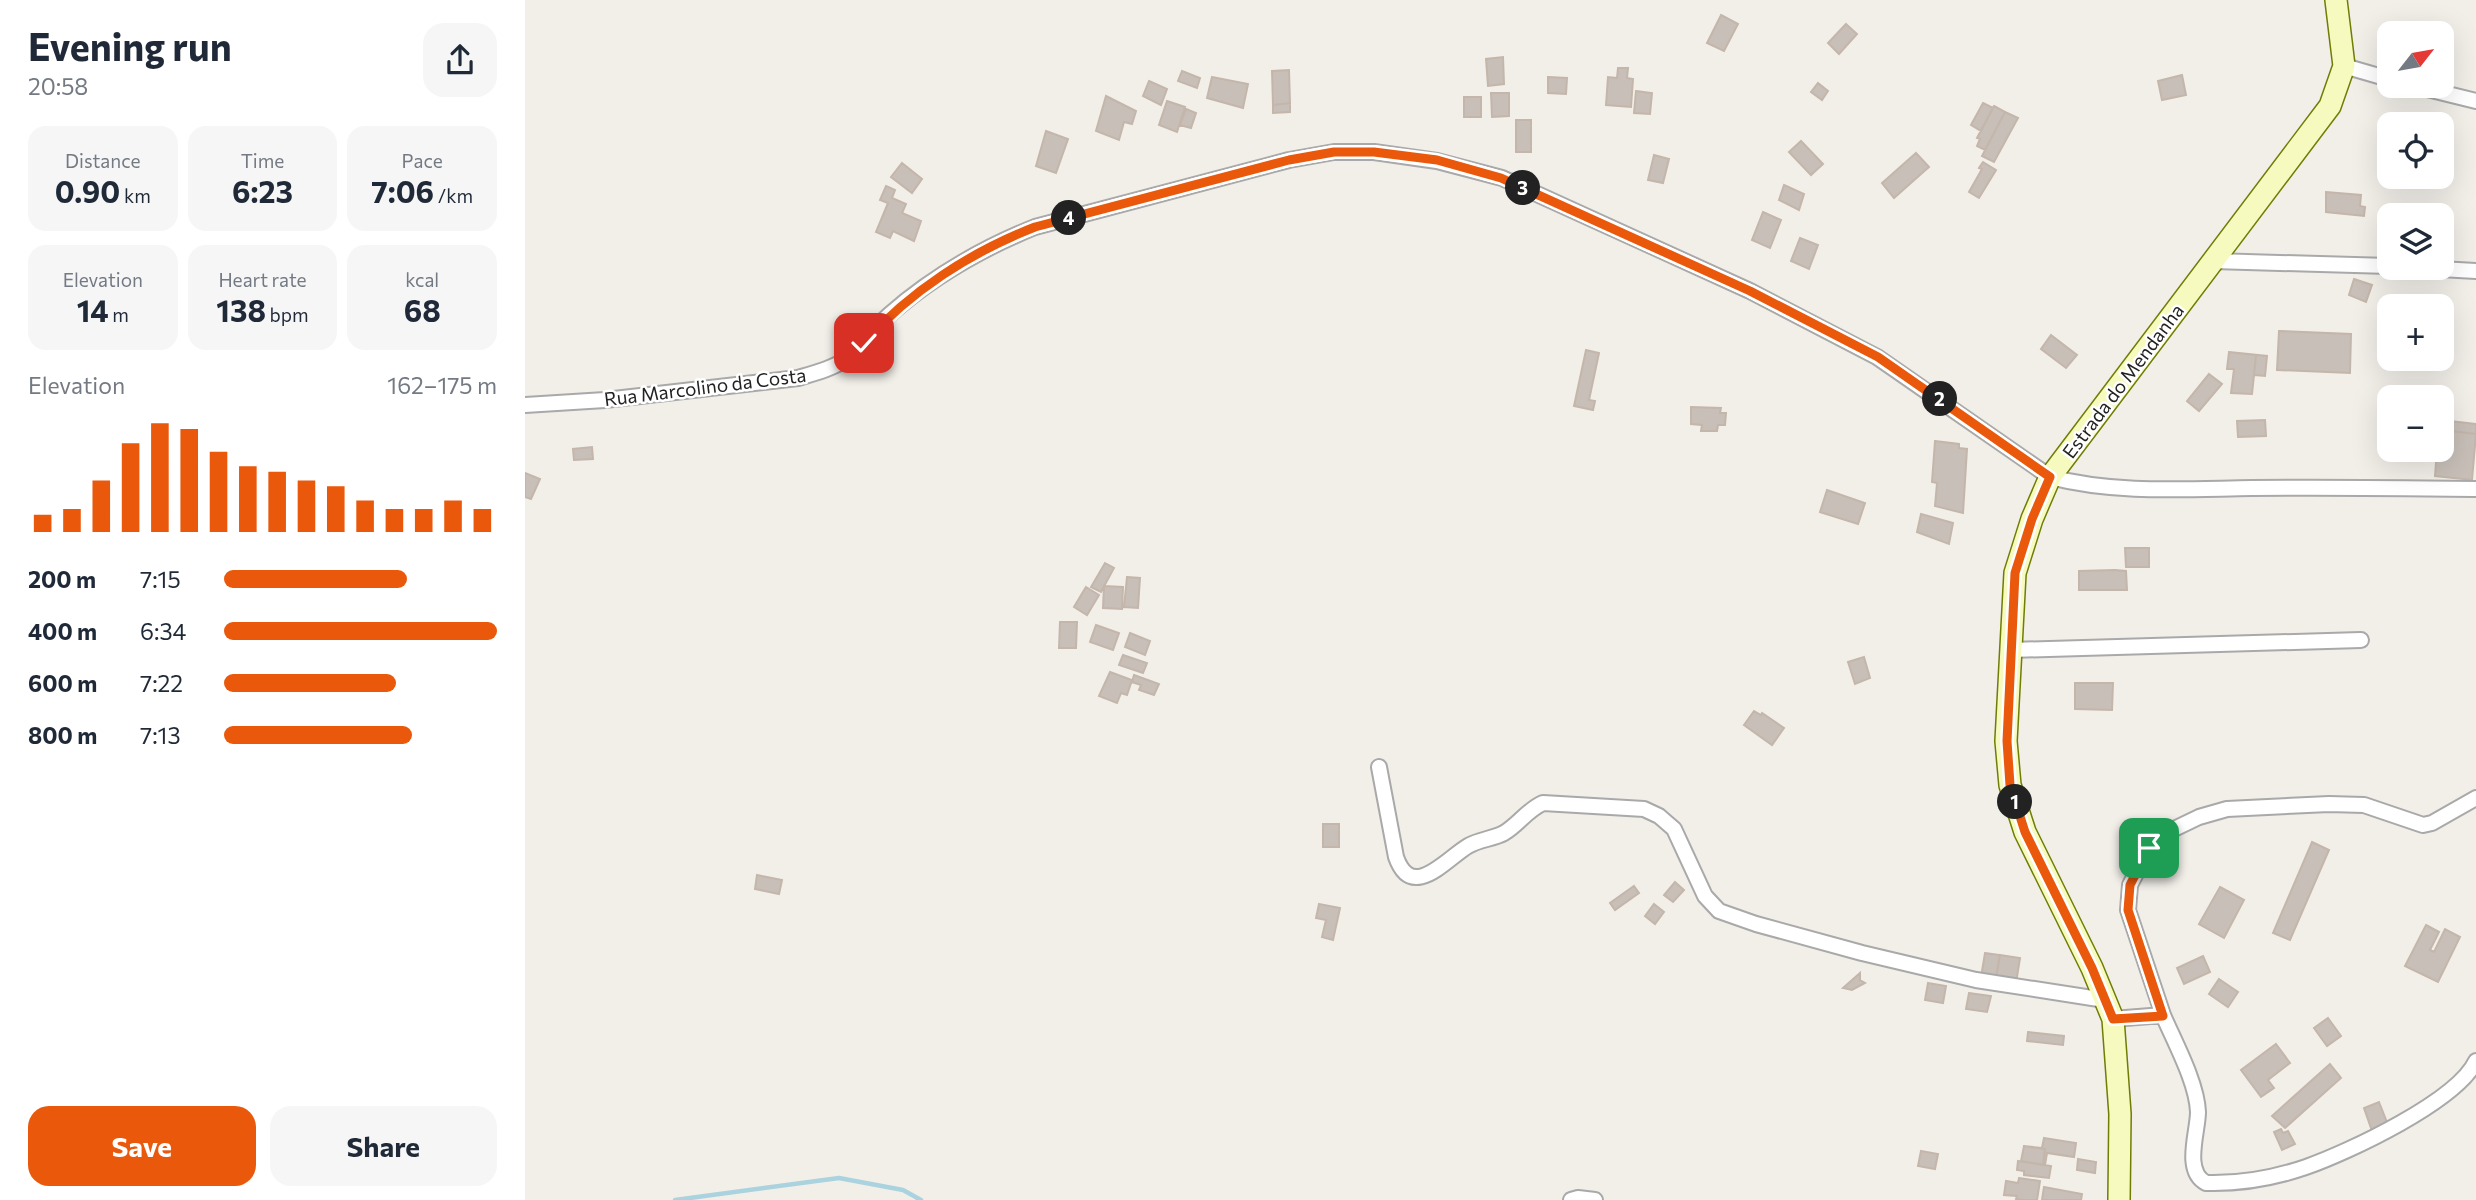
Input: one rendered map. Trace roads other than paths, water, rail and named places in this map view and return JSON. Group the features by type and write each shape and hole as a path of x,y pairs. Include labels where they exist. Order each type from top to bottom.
{"main road":[{"name":"Estrada do Mendanha","path":"2119,1200 2119,1102 2109,1009 2025,832 2010,785 2007,741 2015,573 2032,519 2050,477 2330,106 2344,66 2336,0"}],"street":[{"path":"2344,66 2377,76"},
{"path":"2454,96 2476,101"},
{"name":"Rua Marcolino da Costa","path":"525,405 605,400 799,378 848,358 887,317 928,285 968,259 1018,234 1289,160 1334,152 1374,152 1437,160 1501,178 1750,291 1878,357 2050,477"},
{"path":"2213,261 2377,266"},
{"path":"2454,270 2476,271"},
{"path":"2050,477 2082,485 2135,489 2476,489"},
{"path":"2011,650 2361,640"},
{"path":"1379,767 1396,856 1400,868 1410,876 1423,876 1436,871 1468,846 1508,830 1532,808 1543,803 1644,810 1659,816 1674,829 1705,896 1719,911 1862,953 2109,1009 2163,1016"},
{"path":"2476,798 2432,823 2423,825 2364,804 2227,809 2199,817 2172,830 2149,848 2130,885 2128,910 2163,1016 2198,1103 2198,1126 2193,1157 2196,1173 2206,1183 2227,1184 2262,1179 2306,1167 2422,1112 2454,1089 2476,1061"},
{"path":"1571,1200 1595,1200"}],"waterway":[{"path":"675,1200 839,1178 903,1190 921,1200"}]}
